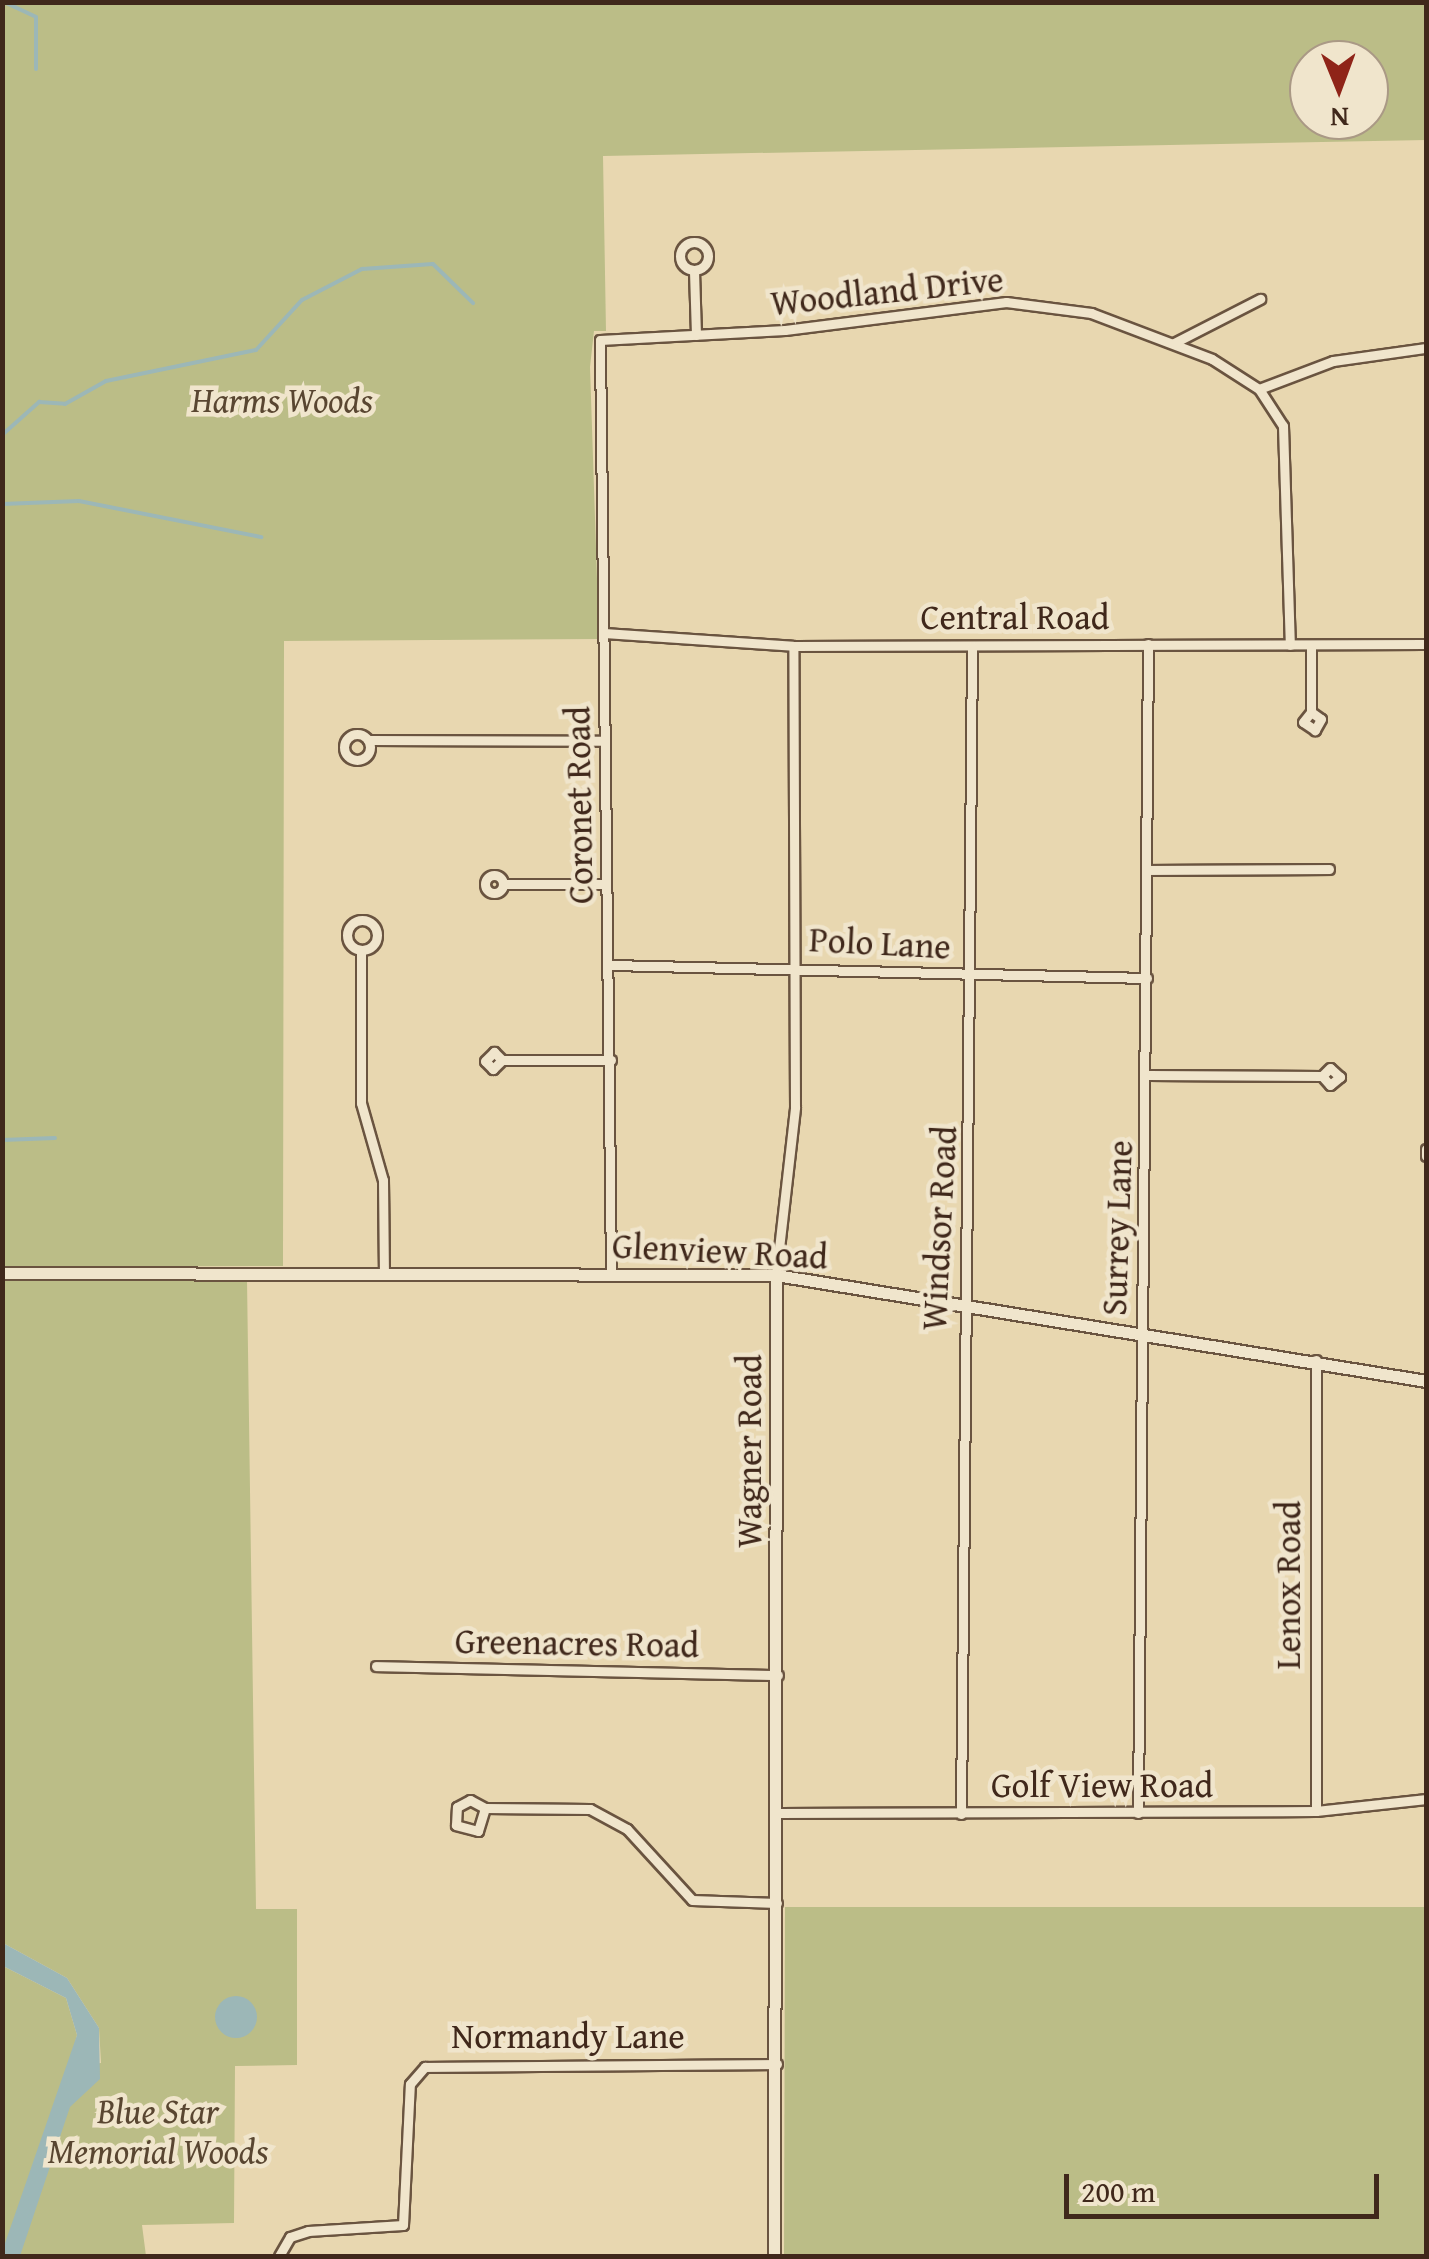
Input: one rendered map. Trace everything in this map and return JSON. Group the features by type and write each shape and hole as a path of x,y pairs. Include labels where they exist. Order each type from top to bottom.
{"main road":[{"name":"Glenview Road","path":"2,1273 776,1275 1141,1331 1426,1381"},
{"name":"Wagner Road","path":"774,2256 778,1813 776,1275"}],"street":[{"path":"694,271 696,336"},
{"path":"1174,343 1260,299"},
{"name":"Woodland Drive","path":"600,340 696,336 1006,302 1070,308 1174,343 1259,389"},
{"name":"Coronet Road","path":"600,340 606,884 611,965 611,1272"},
{"path":"1290,645 1288,456 1259,389 1343,358 1426,348"},
{"name":"Central Road","path":"604,633 793,646 1426,644"},
{"name":"Surrey Lane","path":"1138,1813 1141,1331 1148,1076 1148,644"},
{"path":"1311,645 1311,712"},
{"name":"Wagner Road","path":"776,1275 795,1107 793,646"},
{"name":"Windsor Road","path":"961,1814 962,1302 972,975 972,646"},
{"path":"368,740 605,741"},
{"path":"1149,870 1329,870"},
{"path":"503,884 606,884"},
{"path":"361,950 362,1114 383,1180 384,1272"},
{"name":"Polo Lane","path":"611,965 794,966 1147,978"},
{"path":"502,1060 610,1060"},
{"path":"1148,1076 1322,1076"},
{"name":"Lenox Road","path":"1316,1360 1316,1810"},
{"name":"Greenacres Road","path":"376,1666 778,1675"},
{"name":"Golf View Road","path":"778,1813 1316,1810 1426,1799"},
{"path":"485,1808 604,1813 692,1900 777,1903"},
{"name":"Normandy Lane","path":"278,2256 290,2236 308,2231 403,2226 410,2084 425,2066 777,2064"}],"green space":[{"name":"Harms Woods","path":"2,3 1426,3 1426,140 603,156 606,331 594,331 590,367 599,639 284,641 283,1266 3,1267"},
{"name":"Blue Star Memorial Woods","path":"247,1280 256,1909 297,1909 297,2065 235,2066 234,2223 142,2225 146,2256 3,2256 3,1966 66,1998 77,2035 69,2066 101,2063 99,2028 67,1978 3,1943 3,1281"},
{"path":"785,1907 1426,1907 1426,2256 784,2256"}],"water":[{"path":"3,1943 67,1978 99,2028 100,2079 70,2107 20,2256 3,2256 3,2249 77,2035 66,1998 3,1966"},
{"path":"236,1996 251,2002 257,2017 251,2032 236,2038 221,2032 215,2017 221,2002"}],"waterway":[{"path":"4,2 36,17 36,69"},
{"path":"2,435 39,402 65,404 106,381 256,350 302,300 362,269 433,264 473,303"},
{"path":"2,504 79,501 261,537"},
{"path":"2,1140 55,1138"}]}
